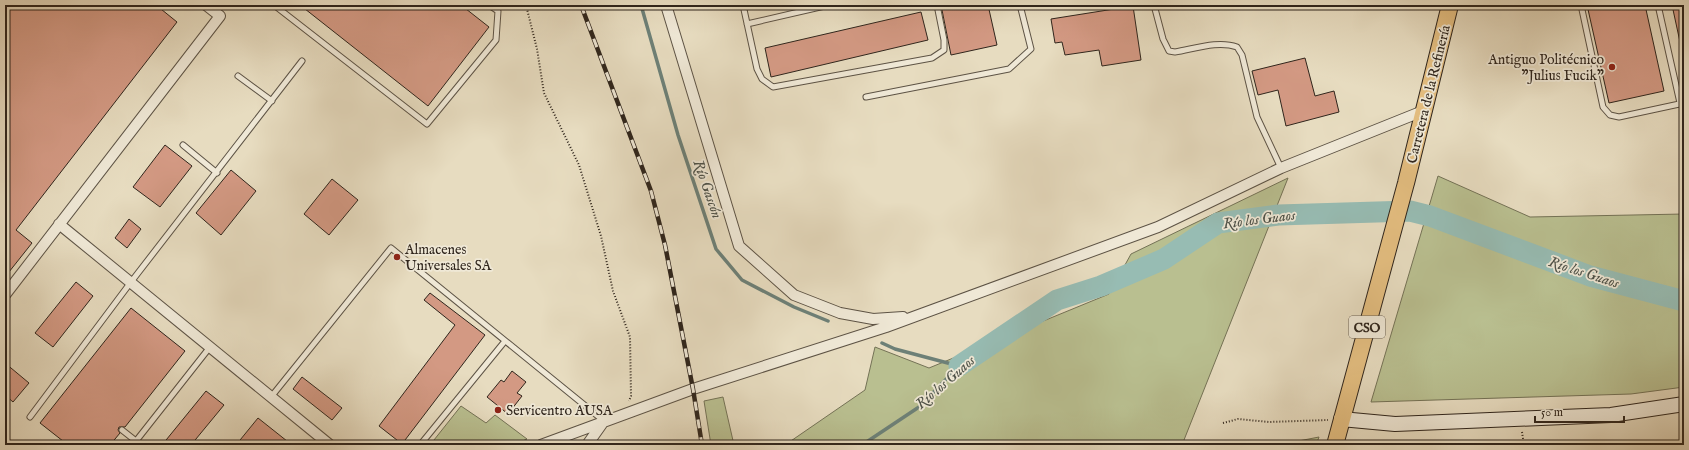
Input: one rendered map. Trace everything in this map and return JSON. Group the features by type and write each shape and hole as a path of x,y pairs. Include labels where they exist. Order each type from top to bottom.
{"main road":[{"name":"Carretera de la Refinería","path":"1341,419 1406,182 1450,5"},
{"name":"CSO","path":"1335,445 1341,419"}],"street":[{"path":"5,295 220,16 206,5"},
{"path":"666,5 739,246 794,295 840,313 873,319 913,317"},
{"path":"541,445 693,389 913,317 1158,227 1281,168 1423,111"},
{"path":"60,224 330,445"},
{"path":"1341,419 1395,424 1611,415 1684,404"},
{"path":"586,445 604,421"}],"lane":[{"path":"274,5 427,124 496,40 498,12 489,5"},
{"path":"743,5 757,69 762,79 773,87 932,58 944,50 944,40 937,5"},
{"path":"747,24 829,5"},
{"path":"866,97 1009,69 1031,49 1020,5"},
{"path":"1154,5 1163,39 1169,51 1174,52 1230,44 1237,47 1242,55 1257,116 1281,168"},
{"path":"1581,5 1603,107 1610,115 1619,117 1682,103 1658,5"},
{"path":"30,417 130,282 217,173 302,61"},
{"path":"238,76 272,101"},
{"path":"183,145 217,173"},
{"path":"271,397 391,248 604,421"},
{"path":"420,445 505,341"},
{"path":"122,430 136,441 210,347"}],"path":[{"path":"526,5 537,49 544,93 579,165 601,236 613,291 630,337 631,396 622,414"},
{"path":"1223,423 1238,419 1269,422 1341,419"}],"green space":[{"path":"1438,176 1530,217 1684,214 1684,387 1631,394 1371,402"},
{"path":"1288,178 1182,445 785,445 865,390 875,347 929,368 1109,294 1131,254"},
{"path":"723,397 734,445 711,445 704,401"},
{"path":"461,406 486,423 495,415 527,439 513,445 430,445"},
{"path":"1319,437 1316,445 1278,445"}],"building":[{"path":"5,5 156,5 177,22 16,230 32,243 5,277"},
{"path":"300,5 461,5 489,27 428,106"},
{"path":"941,5 988,5 997,45 951,55"},
{"path":"1587,5 1645,5 1664,91 1609,103"},
{"path":"1672,5 1684,5 1684,42 1680,42"},
{"path":"1133,6 1141,60 1102,66 1099,50 1065,55 1062,42 1055,43 1051,19"},
{"path":"921,12 928,40 771,77 765,48"},
{"path":"1305,58 1315,96 1334,91 1339,112 1286,126 1278,90 1258,95 1252,71"},
{"path":"165,145 192,166 160,207 133,187"},
{"path":"231,170 256,191 221,235 196,213"},
{"path":"332,179 358,200 329,235 304,214"},
{"path":"129,219 141,229 127,248 115,238"},
{"path":"76,282 93,296 53,347 35,333"},
{"path":"430,293 485,335 402,444 379,426 455,325 424,300"},
{"path":"131,308 185,351 125,427 119,427 118,430 120,433 110,445 68,445 40,423"},
{"path":"5,363 29,383 13,402 5,395"},
{"path":"512,371 526,382 517,393 522,396 508,414 487,397 501,380 504,382"},
{"path":"302,377 342,408 332,420 293,389"},
{"path":"206,391 224,405 191,445 162,445"},
{"path":"258,418 292,445 236,445"}],"waterway":[{"name":"Río Gascón","path":"641,5 678,135 716,249 742,280 794,307 828,321"},
{"name":"Río los Guaos","path":"959,366 1057,300 1101,286 1164,259 1218,223 1278,215 1410,211 1430,216 1590,276 1684,301"},
{"name":"Río los Guaos","path":"862,445 919,407 959,366 895,349 882,343"}],"railway":[{"path":"581,5 651,191 665,245 693,389 702,445"}],"place":[{"name":"Antiguo Politécnico \"Julius Fucik\"","path":"1612,67"},
{"name":"Almacenes Universales SA","path":"397,257"},
{"name":"Servicentro AUSA","path":"498,410"}]}
